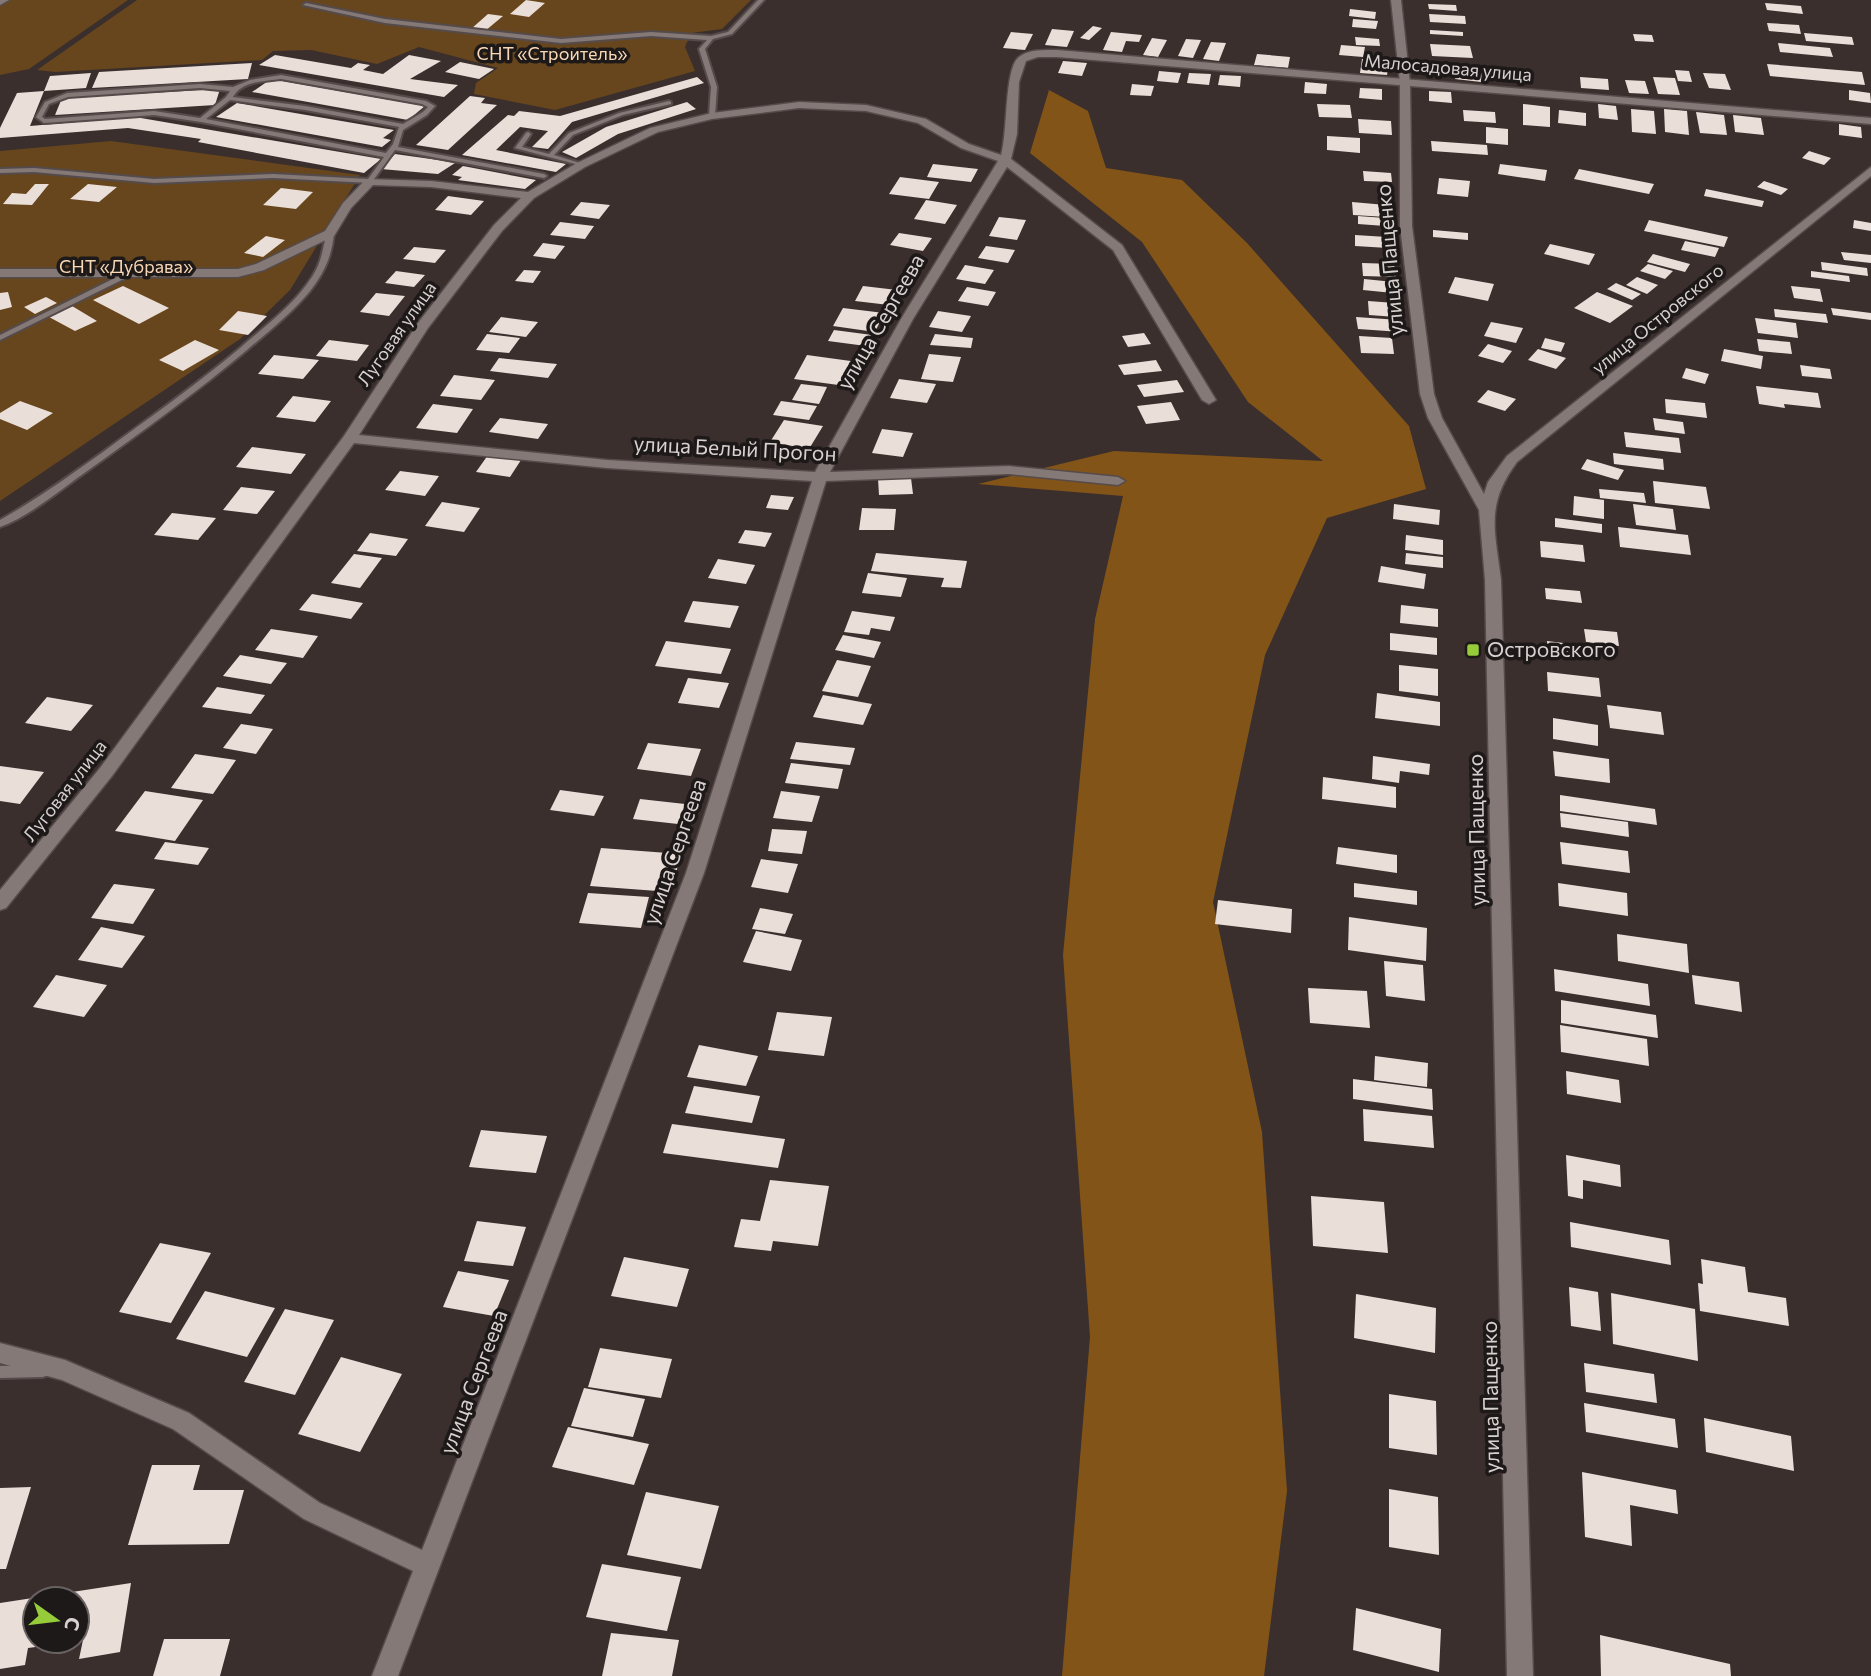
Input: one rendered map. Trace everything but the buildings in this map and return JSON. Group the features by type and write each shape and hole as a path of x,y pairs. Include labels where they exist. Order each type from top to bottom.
{"street":[{"name":"улица Пащенко","path":"1396,0 1405,83 1406,226 1427,394 1435,418 1486,510 1493,580 1520,1676"},
{"name":"Малосадовая улица","path":"1023,59 1065,55 1871,121"},
{"name":"улица Сергеева","path":"385,1676 695,873 820,477 906,319 1005,160 1012,137 1015,80 1018,65 1023,59"},
{"name":"Луговая улица","path":"0,903 106,772 350,438 423,326 498,228 530,196 581,165 654,130 712,116 799,105 866,108 922,121 965,146 1005,160"},
{"path":"1005,160 1118,248 1209,400"},
{"name":"улица Островского","path":"1486,510 1495,482 1512,459 1871,170"},
{"path":"0,273 238,273 260,267 330,233 336,219 370,181 431,184 530,196"},
{"name":"улица Белый Прогон","path":"350,438 607,464 820,477 1009,470 1118,481"},
{"path":"0,1353 65,1370 181,1421 312,1511 427,1565"}],"lane":[{"path":"306,5 385,21 561,41 651,34 711,38 730,33 761,0"},
{"path":"711,38 702,49 714,87 712,116"},
{"path":"0,171 34,170 154,181 274,176 370,181 386,155 394,148 398,133 404,126 427,113 432,106 424,102 281,77 252,81 234,89 200,86 67,94 47,103 39,117 44,121 154,113 386,155"},
{"path":"201,120 229,98 234,89"},
{"path":"229,98 305,108 404,126"},
{"path":"550,156 571,134 621,114 668,103"},
{"path":"528,134 518,148 581,165"},
{"path":"394,148 544,176"},
{"path":"0,524 33,505 225,366 304,292 321,270 329,251 330,233"},
{"path":"0,338 130,274"},
{"path":"0,1372 65,1370"}],"green space":[{"path":"0,0 128,0 29,69 0,75"},
{"name":"СНТ «Строитель»","path":"137,0 751,0 722,29 691,33 685,47 695,71 555,110 474,94 476,83 498,68 419,47 377,64 311,50 273,51 262,60 55,72 37,70"},
{"name":"СНТ «Дубрава»","path":"111,141 360,175 290,290 240,339 0,501 0,151"}],"shaded area":[{"path":"1049,90 1088,111 1106,168 1182,180 1247,243 1409,426 1426,489 1327,518 1265,655 1213,902 1262,1132 1287,1491 1264,1676 1062,1676 1090,1337 1063,955 1095,619 1123,496 978,484 1114,451 1323,461 1248,402 1142,242 1030,153"}],"place":[{"name":"Островского","path":"1473,650"}]}
